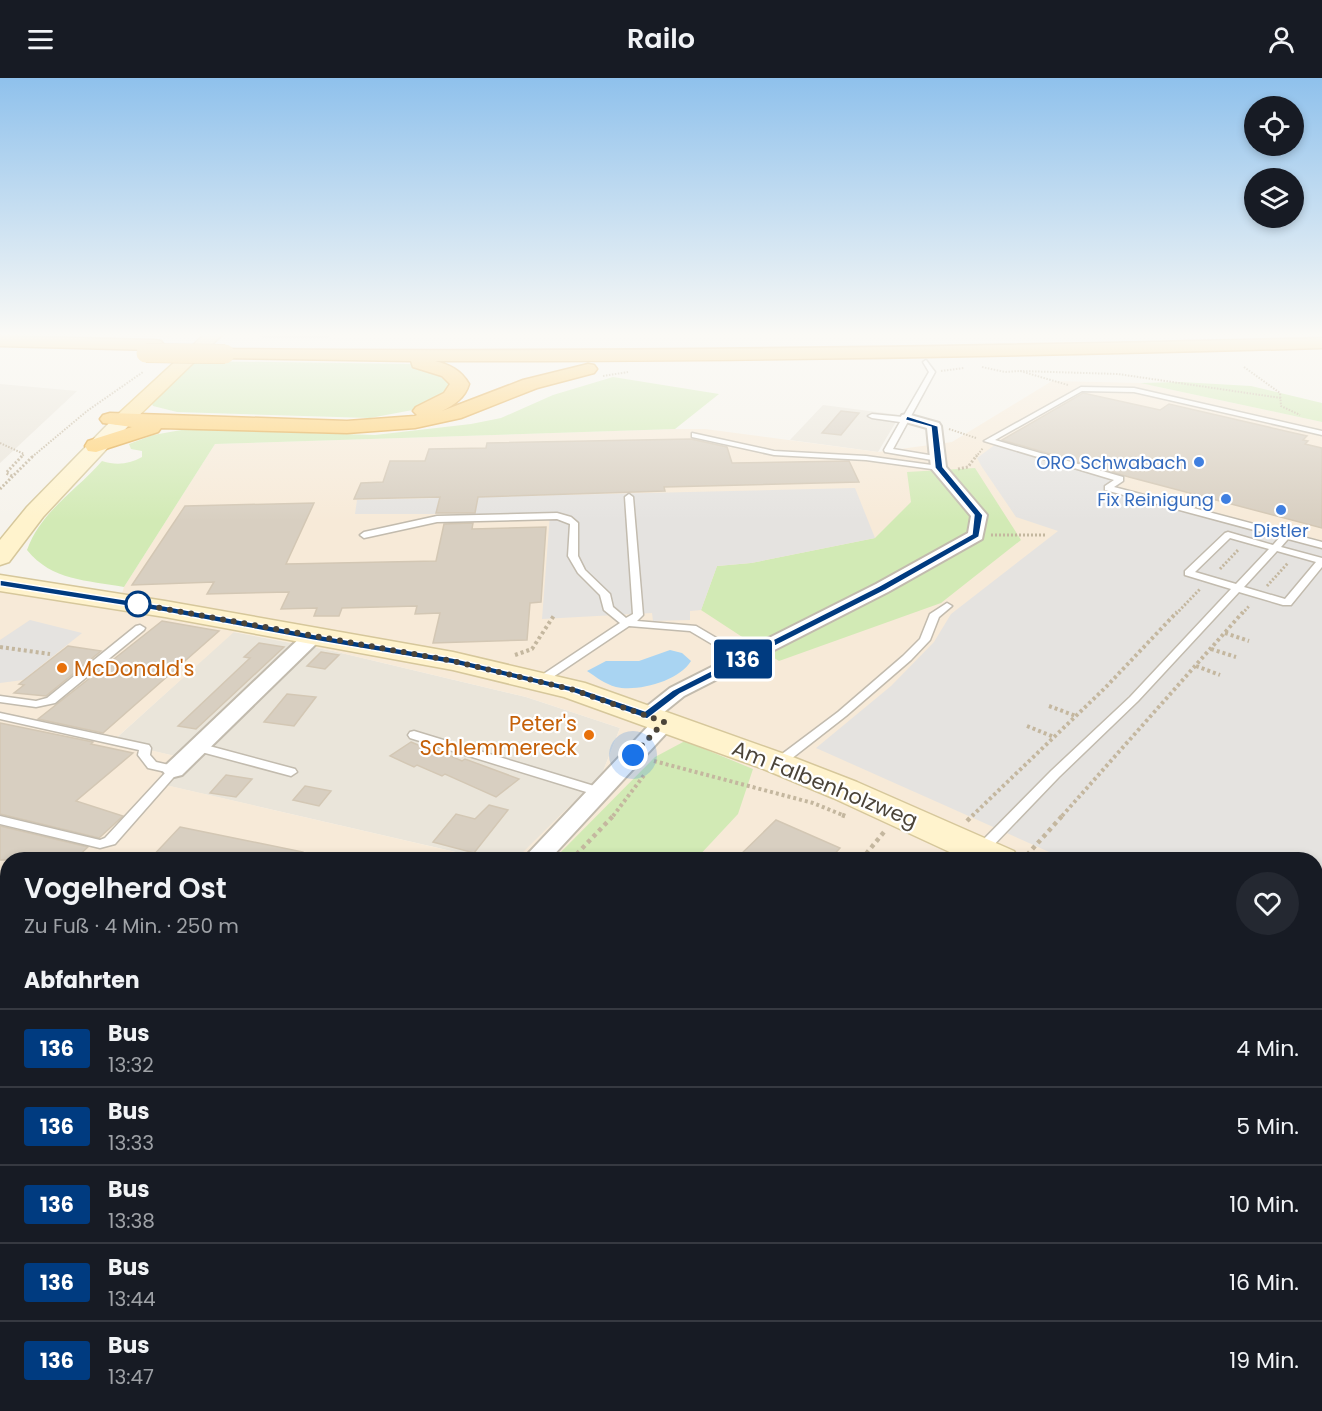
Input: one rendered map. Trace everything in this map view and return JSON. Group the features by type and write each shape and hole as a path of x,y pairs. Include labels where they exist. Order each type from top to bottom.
{"highway":[{"path":"96,446 176,420 367,421 402,416 433,407 452,396"},
{"path":"125,415 176,420 347,427 415,422 471,408 500,396"}],"main road":[{"path":"125,415 143,396"},
{"path":"125,415 146,396"}],"street":[{"path":"3,545 125,415"},
{"path":"3,545 125,415"},
{"path":"542,852 600,792 676,692 882,588 976,535 979,515 939,463 934,426 907,419"},
{"path":"3,545 19,572 30,579 76,595"},
{"name":"Am Falbenholzweg","path":"0,583 165,609 453,661 540,681 609,700 778,763 950,836 978,852"},
{"path":"174,770 312,637"}],"lane":[{"path":"919,396 888,450 939,463"},
{"path":"988,441 1067,396"},
{"path":"1162,396 1322,432"},
{"path":"872,416 907,419"},
{"path":"695,435 774,453 939,463"},
{"path":"988,441 1120,478 1108,488 1322,545"},
{"path":"540,681 638,615 629,497"},
{"path":"364,535 437,519 557,516 568,519 574,523 573,556 581,571 605,594 608,608 620,619 629,623 692,628 743,658"},
{"path":"1228,535 1247,541 1322,561 1287,603 1188,573 1228,535"},
{"path":"988,852 1055,774 1134,699 1286,536"},
{"path":"778,763 842,714 907,658 925,640 934,616 947,606"},
{"path":"0,699 36,704 51,701 140,628"},
{"path":"0,716 145,748 144,755 152,765 174,770 110,841 100,844 0,820"},
{"path":"414,735 600,792"},
{"path":"198,747 291,772"}],"path":[{"path":"1280,396 1281,406 1304,417"},
{"path":"934,426 942,426 988,441 968,467 939,463"},
{"path":"0,443 24,454 6,473 12,476"},
{"path":"976,535 1045,534"},
{"path":"950,836 1076,716 1247,541"},
{"path":"1029,852 1297,554"},
{"path":"515,655 532,649 555,614"},
{"path":"1225,633 1249,641"},
{"path":"0,647 50,654"},
{"path":"1211,649 1236,657"},
{"path":"1196,666 1221,675"},
{"path":"1049,706 1076,716"},
{"path":"1027,726 1054,737"},
{"path":"579,852 612,817 654,761 813,803 854,820"},
{"path":"874,828 894,837"},
{"path":"868,852 884,832"}],"shaded area":[{"path":"0,396 71,396 0,463"},
{"path":"1027,396 1202,396 1322,422 1322,852 523,852 602,774 620,728 526,697 333,651 234,632 113,741 175,756 157,783 456,852 0,852 0,591 118,607 124,587 215,444 705,429 878,452 952,442"},
{"path":"823,405 900,415 878,452 790,440"},
{"path":"1000,441 1126,476 1111,489 1322,547 1322,852 1049,852 816,748 891,686 934,642 951,614 1058,531 1016,517 977,458"},
{"path":"855,488 875,538 751,563 717,566 701,610 690,611 690,620 653,621 652,613 542,619 550,514 355,514 357,500"},
{"path":"30,620 82,633 23,680 0,683 0,640"},
{"path":"233,632 333,651 526,697 620,728 602,774 524,852 456,852 156,783 175,756 112,742"}],"green space":[{"path":"157,396 441,396 418,409 370,418 177,412 153,406 151,402"},
{"path":"550,396 716,396 675,429 215,444 124,587 59,573 48,568 27,550 33,536 50,513 102,461 123,464 142,457 142,451 131,449 129,444 153,435 187,429 375,435 471,424 501,418"},
{"path":"1202,396 1294,396 1322,403 1322,422"},
{"path":"975,468 1021,540 941,603 779,661 701,610 717,566 751,563 875,538 911,502 907,472"},
{"path":"685,741 753,769 738,814 703,852 561,852 655,757"}],"water":[{"path":"670,650 682,653 691,661 685,668 668,679 646,686 616,687 587,671 606,661 639,661"}],"building":[{"name":"ORO Schwabach","path":"1077,396 1098,396 1160,410 1169,404 1307,436 1303,440 1308,441 1305,444 1322,448 1322,528 1129,477 1002,440"},
{"path":"841,411 859,413 841,435 822,433"},
{"path":"691,439 727,447 732,463 849,461 859,482 664,487 665,491 478,497 475,513 436,513 440,497 354,499 361,483 383,482 390,461 425,461 429,449 486,448 487,443"},
{"path":"314,503 286,564 436,561 444,524 473,523 472,529 546,527 541,602 530,603 527,640 433,643 440,613 415,614 417,606 342,608 339,616 314,616 317,608 281,609 289,592 207,594 214,582 132,585 185,506"},
{"path":"162,621 219,631 103,733 38,719"},
{"path":"259,643 284,647 196,729 178,726 250,658 244,657"},
{"name":"McDonald's","path":"68,646 101,651 46,696 14,693 24,685 19,684"},
{"path":"321,652 339,655 325,669 307,666"},
{"path":"287,694 316,697 294,726 264,722"},
{"path":"0,723 93,742 91,744 133,753 76,801 123,816 99,838 0,814"},
{"path":"411,742 519,779 496,797 445,774 442,776 417,765 414,767 390,756"},
{"path":"226,775 252,779 236,797 210,793"},
{"path":"305,786 331,791 319,806 293,800"},
{"path":"489,805 508,810 475,852 433,842 456,814 475,819"},
{"path":"776,820 840,848 836,852 743,852"},
{"path":"0,826 88,847 83,852 0,852"},
{"path":"180,827 303,852 157,852"}],"bus line":[{"name":"136","path":"0,583 165,609 453,661 574,690 609,700 647,715 676,692 882,588 976,535 979,515 939,468 934,426 907,418"}],"place":[{"name":"ORO Schwabach","path":"1199,462"},
{"name":"Fix Reinigung","path":"1226,499"},
{"name":"Distler","path":"1281,510"},
{"name":"McDonald's","path":"62,668"},
{"name":"Peter's Schlemmereck","path":"589,735"}],"route":[{"path":"138,604 453,661 609,700 664,722 633,755"}]}
